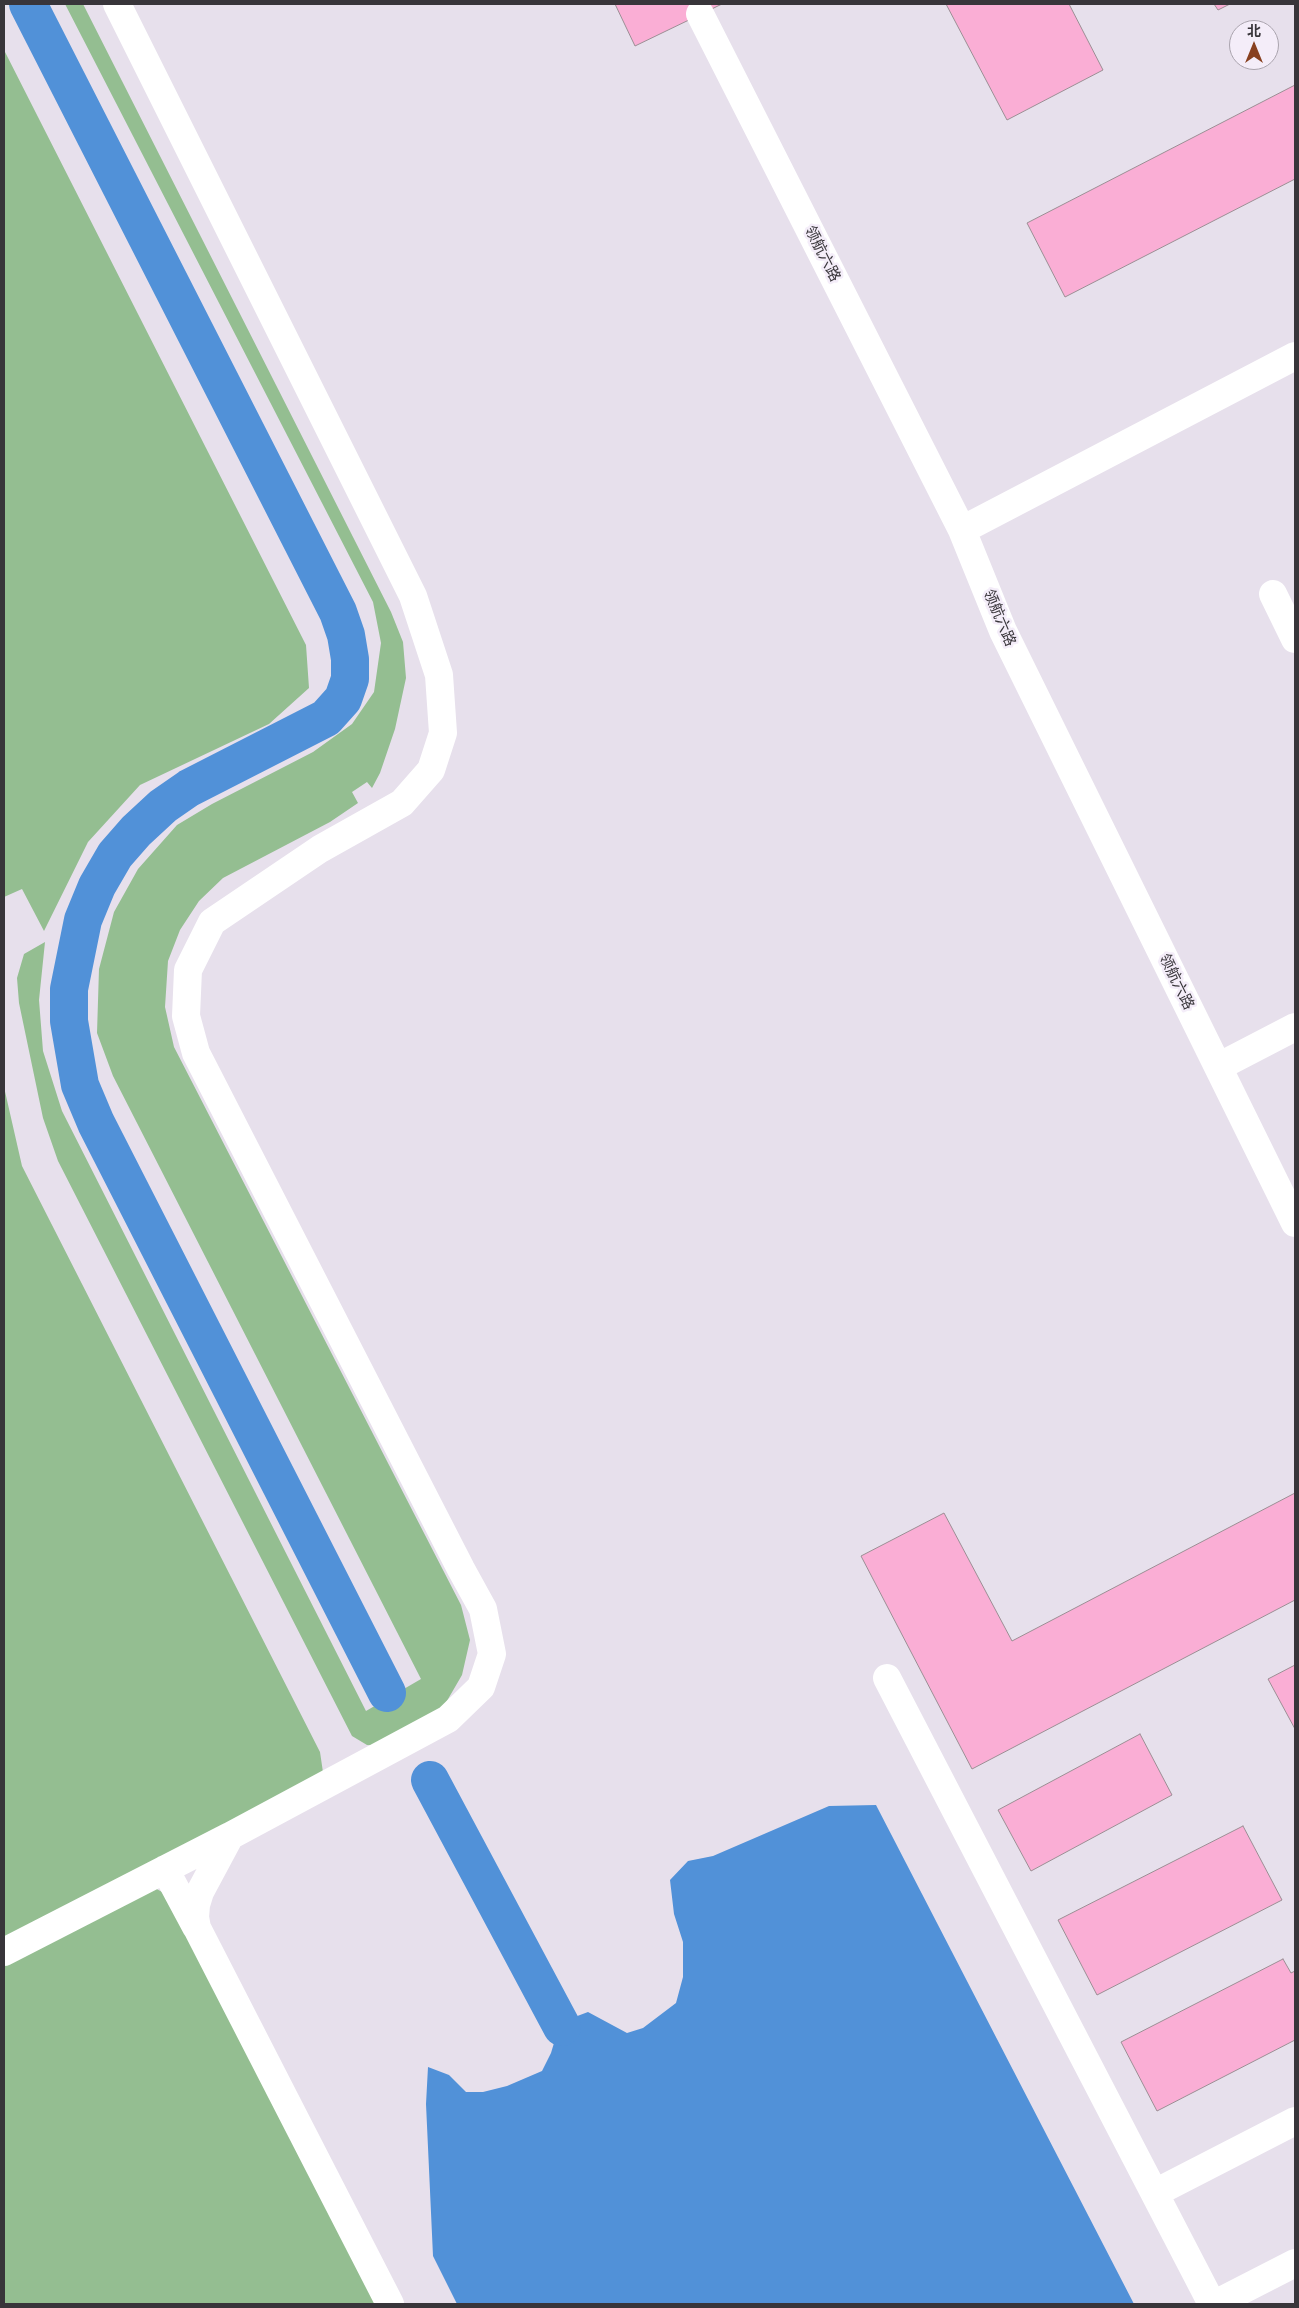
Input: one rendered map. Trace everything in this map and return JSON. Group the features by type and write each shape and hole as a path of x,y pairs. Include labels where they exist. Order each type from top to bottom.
{"street":[{"path":"4,1952 230,1836 448,1718 481,1687 492,1654 483,1609 460,1569 196,1053 186,1016 188,970 212,922 320,850 402,803 430,770 443,733 439,675 413,596 117,4"},
{"name":"领航六路","path":"700,14 962,530 1003,631 1295,1223"},
{"path":"962,530 1295,356"},
{"path":"1273,594 1295,639"},
{"path":"1218,1067 1295,1027"},
{"path":"887,1678 1214,2304 1295,2263"},
{"path":"197,1928 195,1917 200,1892 230,1836"},
{"path":"165,1869 390,2304"},
{"path":"1155,2193 1295,2121"}],"green space":[{"path":"65,4 83,4 391,612 403,642 406,678 395,729 380,773 372,788 367,782 352,792 358,803 330,822 223,878 199,901 180,930 168,961 165,1007 174,1047 461,1605 470,1640 462,1675 444,1706 383,1746 367,1745 352,1736 58,1161 43,1118 19,1003 17,978 24,954 45,942 39,1000 43,1051 62,1111 366,1711 421,1679 113,1076 97,1033 99,969 114,912 138,869 177,825 212,804 313,752 352,724 374,692 381,643 373,602"},
{"path":"4,50 306,645 309,688 269,724 140,785 88,842 44,931 22,889 4,897"},
{"path":"4,1087 22,1166 320,1752 324,1779 4,1952"},
{"path":"153,1887 164,1893 377,2304 4,2304 4,1962"}],"water":[{"path":"876,1805 1134,2304 457,2304 433,2256 426,2104 428,2067 449,2075 466,2092 483,2092 507,2086 542,2071 551,2053 557,2033 572,2018 588,2012 627,2033 643,2028 676,2003 683,1977 683,1942 674,1914 670,1880 688,1861 713,1856 829,1806"}],"building":[{"path":"615,4 722,4 635,46"},
{"path":"946,4 1069,4 1103,70 1007,120"},
{"path":"1214,4 1230,4 1218,10"},
{"path":"1295,85 1295,179 1065,297 1027,223"},
{"path":"1295,1493 1295,1600 972,1769 861,1556 944,1513 1012,1641"},
{"path":"1295,1665 1295,1729 1268,1679"},
{"path":"1140,1734 1172,1795 1031,1871 998,1810"},
{"path":"1243,1826 1282,1900 1097,1995 1058,1920"},
{"path":"1283,1959 1291,1973 1295,1971 1295,2040 1157,2111 1121,2042"}],"waterway":[{"path":"28,4 338,612 346,635 350,659 350,679 343,699 326,718 189,788 163,806 136,831 115,855 97,886 83,920 69,989 69,1021 80,1085 96,1123 387,1693"},
{"path":"430,1780 562,2027"}]}
